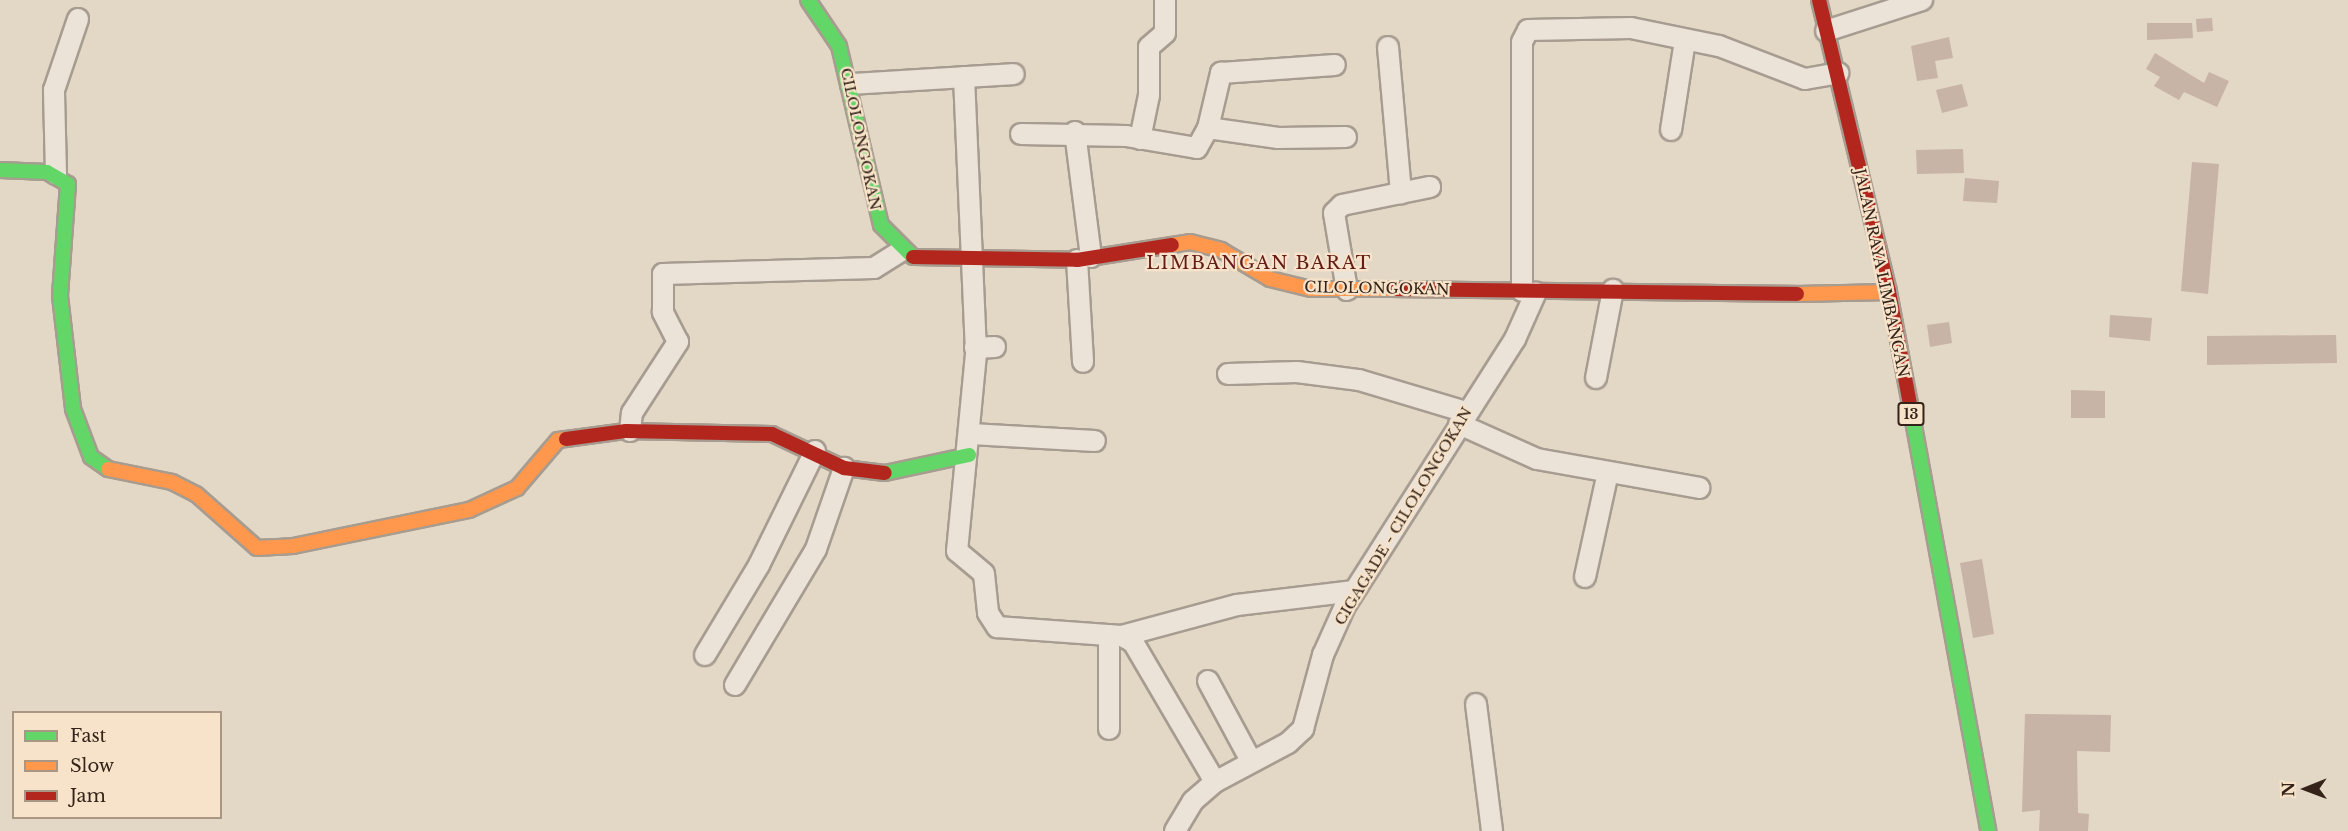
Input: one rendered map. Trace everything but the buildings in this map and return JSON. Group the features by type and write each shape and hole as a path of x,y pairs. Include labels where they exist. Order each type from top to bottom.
{"main road":[{"name":"CILOLONGOKAN","path":"808,0 832,31 851,84 875,208 901,251 923,260 1084,258 1190,242 1221,250 1250,270 1288,285 1347,290 1529,292 1613,290 1692,297 1889,292"},
{"name":"JALAN RAYA LIMBANGAN","path":"1819,0 1889,292 1988,831"},
{"path":"0,170 56,174 69,192 60,296 73,409 83,444 100,465 184,487 210,501 251,544 264,549 493,501 526,481 558,440 628,431 748,430 814,452 844,468 894,474 969,455"}],"street":[{"path":"1140,139 1149,95 1149,47 1165,33 1166,0"},
{"path":"1826,31 1922,0"},
{"path":"56,174 54,90 78,19"},
{"path":"1529,292 1524,35 1534,28 1613,27 1735,51 1800,78 1838,73"},
{"path":"1671,130 1685,41"},
{"path":"1388,47 1401,193"},
{"path":"1021,134 1075,132 1197,148 1208,128 1221,73 1335,66"},
{"path":"851,84 1014,74"},
{"path":"964,77 975,348 969,455 956,546 959,557 986,578 991,622 1013,632 1116,635 1237,605 1354,591"},
{"path":"1208,128 1278,138 1346,137"},
{"path":"1075,132 1084,258 1083,362"},
{"path":"1347,290 1334,213 1342,205 1430,187"},
{"path":"628,431 632,413 678,342 663,312 663,274 874,268 901,251"},
{"path":"1596,378 1613,290"},
{"name":"CIGAGADE - CILOLONGOKAN","path":"1175,831 1193,801 1215,782 1250,759 1288,743 1303,729 1323,656 1354,591 1462,418 1515,339 1529,292"},
{"path":"975,348 995,347"},
{"path":"1228,374 1297,372 1359,380 1462,418 1537,459 1699,488"},
{"path":"971,434 1095,441"},
{"path":"705,655 759,565 814,452"},
{"path":"735,685 812,557 844,468"},
{"path":"1585,577 1608,472"},
{"path":"1109,729 1116,635"},
{"path":"1116,635 1157,677 1215,782"},
{"path":"1208,681 1250,759"},
{"path":"1476,704 1492,831"}],"traffic: fast":[{"path":"808,0 839,46 881,225 913,257"},
{"path":"0,170 47,172 68,184 60,296 73,409 91,457 108,469"},
{"path":"1910,404 1988,831"},
{"path":"885,473 969,455"}],"traffic: slow":[{"path":"1172,245 1190,242 1221,250 1270,279 1311,289 1397,289"},
{"path":"1797,294 1889,292"},
{"path":"108,469 172,482 196,494 257,548 293,546 469,510 517,488 558,440 566,439"}],"traffic: jam":[{"path":"1819,0 1889,292 1910,404"},
{"path":"913,257 1077,260 1172,245"},
{"path":"1397,289 1797,294"},
{"path":"566,439 626,431 772,434 844,468 885,473"}],"district":[{"name":"LIMBANGAN BARAT","path":"1259,263"}]}
